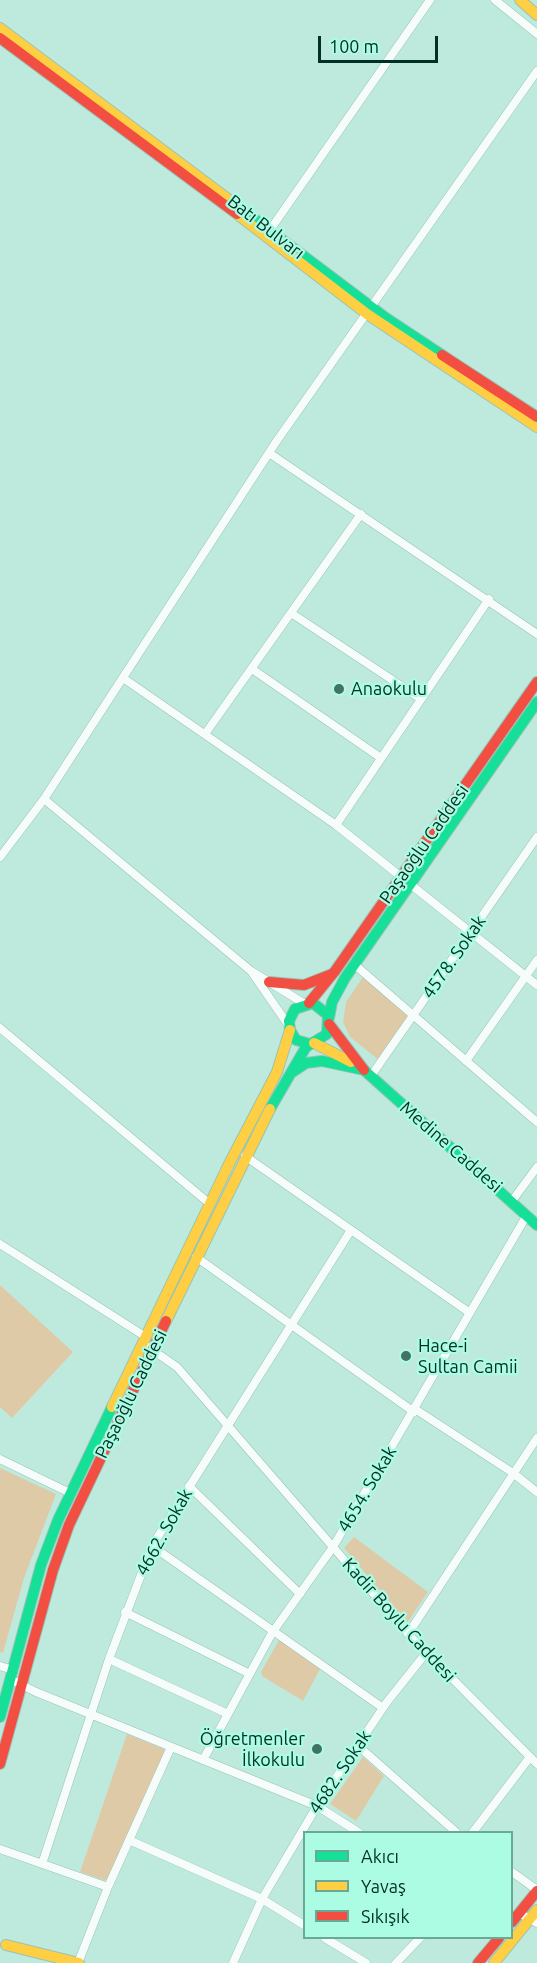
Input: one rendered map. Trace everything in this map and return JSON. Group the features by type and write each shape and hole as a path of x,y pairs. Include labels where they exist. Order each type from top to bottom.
{"main road":[{"path":"520,0 537,15"},
{"name":"Batı Bulvarı","path":"0,28 270,230 369,311 537,417"},
{"name":"Batı Bulvarı","path":"0,38 369,311 537,427"},
{"name":"Paşaoğlu Caddesi","path":"307,1003 335,971 537,682"},
{"name":"Paşaoğlu Caddesi","path":"329,1021 336,993 537,702"},
{"path":"269,982 287,986 304,985 335,971"},
{"path":"307,1003 319,1006 329,1021 327,1034 312,1044 297,1040 290,1028 291,1014 307,1003"},
{"name":"Medine Caddesi","path":"329,1021 368,1073 537,1225"},
{"name":"Paşaoğlu Caddesi","path":"0,1764 63,1540 147,1343 210,1204 277,1072 290,1028"},
{"name":"Paşaoğlu Caddesi","path":"0,1717 48,1543 70,1493 147,1343 196,1257 286,1078 312,1044"},
{"name":"Medine Caddesi","path":"312,1044 368,1073"},
{"path":"286,1078 301,1066 313,1062 340,1063 368,1073"},
{"path":"513,1921 537,1891"},
{"path":"494,1963 535,1918"},
{"path":"478,1963 498,1939"},
{"path":"2,1945 43,1959 79,1963"}],"street":[{"path":"270,230 430,0"},
{"path":"495,0 537,34"},
{"path":"0,857 44,799 269,453 537,71"},
{"path":"269,453 489,599 537,634"},
{"path":"205,734 361,514"},
{"path":"336,825 489,599"},
{"path":"291,613 421,699"},
{"path":"252,669 381,758"},
{"path":"123,678 336,825 409,886 537,986"},
{"path":"44,799 251,971 307,1003"},
{"name":"4578. Sokak","path":"368,1073 413,1015 537,837"},
{"path":"466,1061 537,960"},
{"path":"355,964 537,1122"},
{"path":"251,971 290,1028"},
{"path":"0,1028 210,1204"},
{"path":"245,1156 470,1313"},
{"path":"512,1201 537,1167"},
{"name":"4654. Sokak","path":"203,1760 273,1631 333,1547 526,1215"},
{"name":"4662. Sokak","path":"42,1864 125,1612 152,1546 351,1230"},
{"name":"Kadir Boylu Caddesi","path":"0,1244 147,1343 177,1366 408,1634 537,1764"},
{"path":"196,1257 414,1410 513,1473 537,1492"},
{"path":"408,1634 537,1438"},
{"path":"0,1459 70,1493"},
{"path":"189,1485 300,1594"},
{"path":"152,1546 383,1708"},
{"path":"125,1612 250,1674"},
{"name":"4682. Sokak","path":"233,1963 262,1899 317,1806 383,1708 426,1653"},
{"path":"109,1659 228,1714"},
{"path":"0,1666 22,1685 317,1806 355,1831"},
{"path":"357,1745 454,1831"},
{"path":"79,1963 108,1887 171,1747"},
{"path":"474,1831 530,1757"},
{"path":"129,1840 262,1899 303,1924"},
{"path":"0,1849 108,1887"},
{"path":"513,1873 537,1891"},
{"path":"519,1913 535,1918"},
{"path":"327,1939 366,1963"},
{"path":"396,1963 419,1939"}],"shaded area":[{"path":"363,977 410,1017 380,1061 350,1037 343,1022 346,1002"},
{"path":"0,1285 73,1352 12,1418 0,1407"},
{"path":"0,1468 56,1494 24,1578 3,1653 0,1652"},
{"path":"354,1537 428,1592 407,1623 344,1548"},
{"path":"279,1640 320,1669 303,1701 262,1676 261,1672"},
{"path":"127,1734 166,1750 107,1881 80,1872"},
{"path":"363,1757 384,1776 356,1821 330,1804"}],"traffic: fast":[{"path":"240,208 386,318 442,355"},
{"path":"329,1018 332,1002 345,978 537,702"},
{"path":"270,1109 306,1047 327,1034 328,1015 313,1003 295,1009 289,1021 290,1030 296,1040 310,1044"},
{"path":"291,1073 306,1063 322,1061 364,1070 537,1225"},
{"path":"0,1717 41,1565 58,1520 112,1407"}],"traffic: slow":[{"path":"520,0 537,15"},
{"path":"0,28 240,208"},
{"path":"237,214 367,314 537,427"},
{"path":"112,1407 230,1162 277,1072 290,1030"},
{"path":"314,1043 351,1062"},
{"path":"166,1321 270,1109"},
{"path":"494,1963 537,1910"},
{"path":"6,1945 79,1963"}],"traffic: jam":[{"path":"0,38 237,214"},
{"path":"442,355 537,417"},
{"path":"309,1003 335,971 537,682"},
{"path":"269,982 304,985 332,974"},
{"path":"329,1024 364,1070"},
{"path":"0,1764 53,1570 69,1525 166,1321"},
{"path":"513,1921 537,1891"},
{"path":"478,1963 498,1939"}],"place":[{"name":"Anaokulu","path":"339,689"},
{"name":"Hace-i Sultan Camii","path":"406,1356"},
{"name":"Öğretmenler İlkokulu","path":"317,1749"}]}
